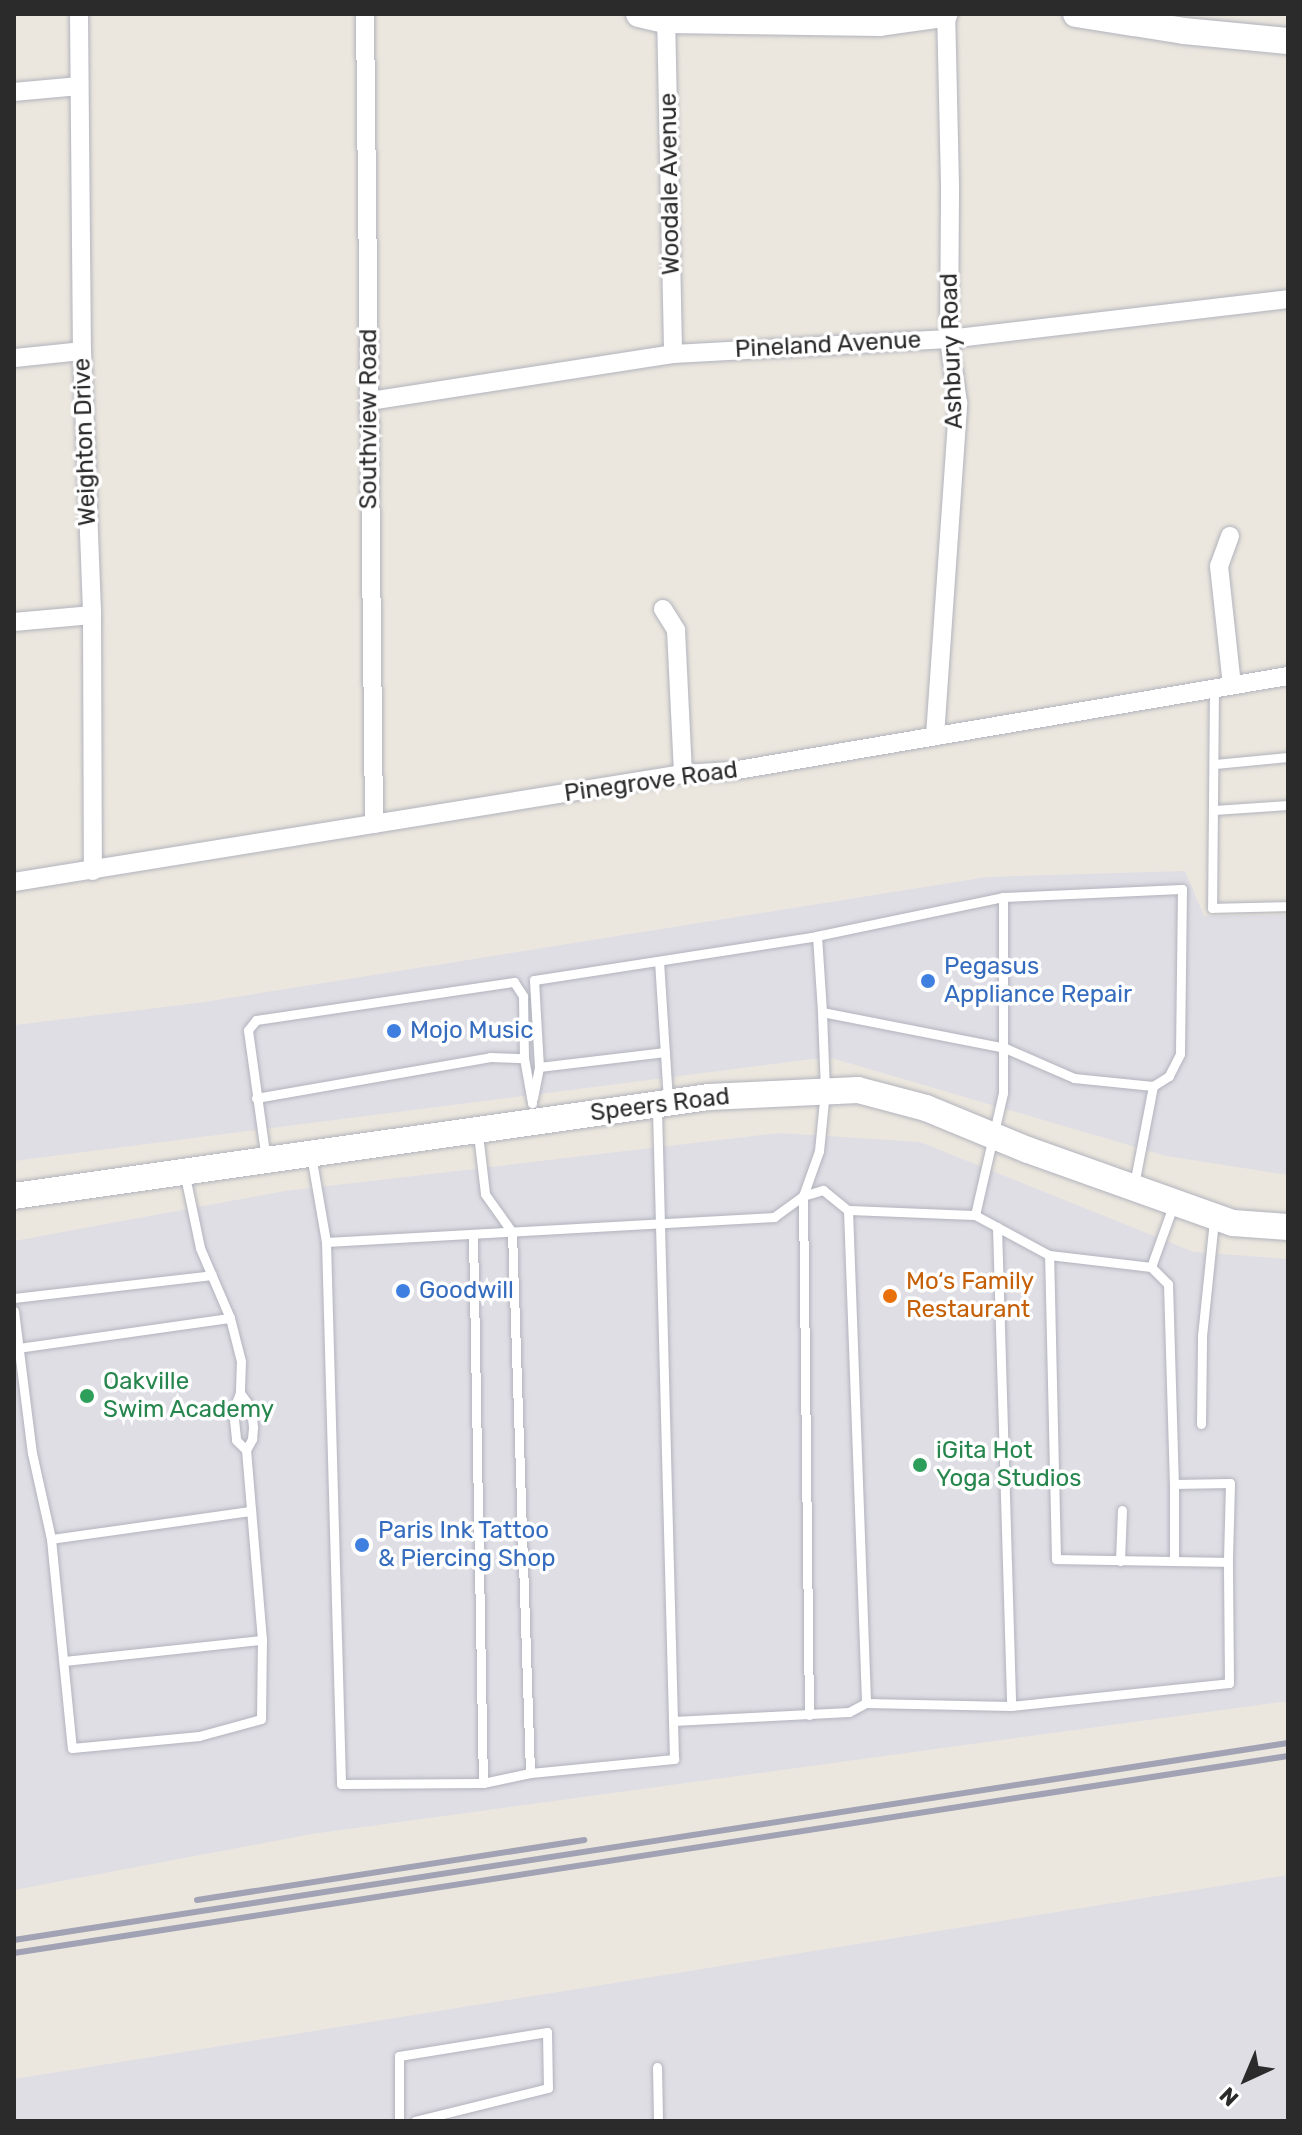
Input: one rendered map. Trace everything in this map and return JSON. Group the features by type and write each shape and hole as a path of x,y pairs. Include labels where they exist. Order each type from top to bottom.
{"main road":[{"path":"639,14 880,23 945,14"},
{"path":"1076,14 1184,31 1288,41"},
{"name":"Speers Road","path":"14,1196 478,1130 533,1112 663,1104 709,1097 858,1090 926,1108 1214,1217 1233,1223 1288,1227"}],"street":[{"name":"Weighton Drive","path":"79,14 82,351 92,615 93,871"},
{"name":"Southview Road","path":"365,14 371,806 374,824"},
{"name":"Ashbury Road","path":"935,736 958,403 949,339 950,185 945,14"},
{"name":"Woodale Avenue","path":"666,17 673,354"},
{"path":"14,92 79,86"},
{"name":"Pineland Avenue","path":"370,401 673,354 949,339 1288,299"},
{"path":"14,358 82,351"},
{"path":"1223,686 1219,566 1230,536"},
{"path":"663,609 676,630 683,774"},
{"path":"14,622 92,615"},
{"name":"Pinegrove Road","path":"14,882 683,774 732,771 1288,676"}],"lane":[{"path":"1223,686 1215,764 1212,908 1288,906"},
{"path":"1215,764 1288,757"},
{"path":"1214,810 1288,805"},
{"path":"533,1112 539,1067 534,980 817,936 1003,897 1182,889 1180,1054 1169,1076 1153,1086 1074,1078 1005,1048 822,1012"},
{"path":"975,1215 1003,1093 1003,897"},
{"path":"809,1715 803,1196 819,1151 825,1091 817,936"},
{"path":"311,1155 326,1242 341,1784 483,1783 530,1773 674,1759 660,1223 665,1052 659,961"},
{"path":"266,1161 248,1030 256,1020 514,982 523,996 524,1058 533,1112"},
{"path":"539,1067 665,1052"},
{"path":"256,1098 490,1057 524,1058"},
{"path":"1134,1188 1153,1086"},
{"path":"478,1130 485,1194 512,1232 530,1773"},
{"path":"185,1173 200,1248 230,1318 241,1361 240,1393 233,1410 236,1440 246,1450"},
{"path":"326,1242 774,1217 803,1196 823,1190 848,1210 975,1215 1049,1255 1151,1267 1168,1284 1174,1561"},
{"path":"1151,1267 1174,1203"},
{"path":"848,1210 866,1703"},
{"path":"1201,1424 1202,1336 1214,1217"},
{"path":"997,1227 1011,1706"},
{"path":"473,1234 483,1783"},
{"path":"1049,1255 1056,1559 1228,1562"},
{"path":"14,1298 212,1275"},
{"path":"14,1311 32,1453 51,1539 72,1748 199,1736 261,1719 262,1640 246,1450 252,1439 251,1408 240,1393"},
{"path":"18,1348 230,1318"},
{"path":"673,1721 849,1712 866,1703 1011,1706 1229,1683 1230,1483 1174,1484"},
{"path":"1120,1561 1122,1510"},
{"path":"51,1539 251,1511"},
{"path":"64,1661 262,1640"},
{"path":"399,2121 399,2056 547,2032 548,2088 415,2121"},
{"path":"657,2067 658,2121"}],"shaded area":[{"path":"1185,871 1204,916 1288,915 1288,1175 1166,1156 828,1057 14,1161 14,1025 198,1003 987,877"},
{"path":"780,1133 920,1142 1194,1252 1288,1259 1288,1701 312,1834 14,1890 14,1241 285,1191"},
{"path":"1288,1875 1288,2121 14,2121 14,2079"}],"railway":[{"path":"14,1940 1288,1743"},
{"path":"14,1953 1288,1756"},
{"path":"197,1900 584,1840"}],"place":[{"name":"Pegasus Appliance Repair","path":"928,981"},
{"name":"Mojo Music","path":"394,1031"},
{"name":"Goodwill","path":"403,1291"},
{"name":"Mo‘s Family Restaurant","path":"890,1296"},
{"name":"Oakville Swim Academy","path":"87,1396"},
{"name":"iGita Hot Yoga Studios","path":"920,1465"},
{"name":"Paris Ink Tattoo & Piercing Shop","path":"362,1545"}]}
